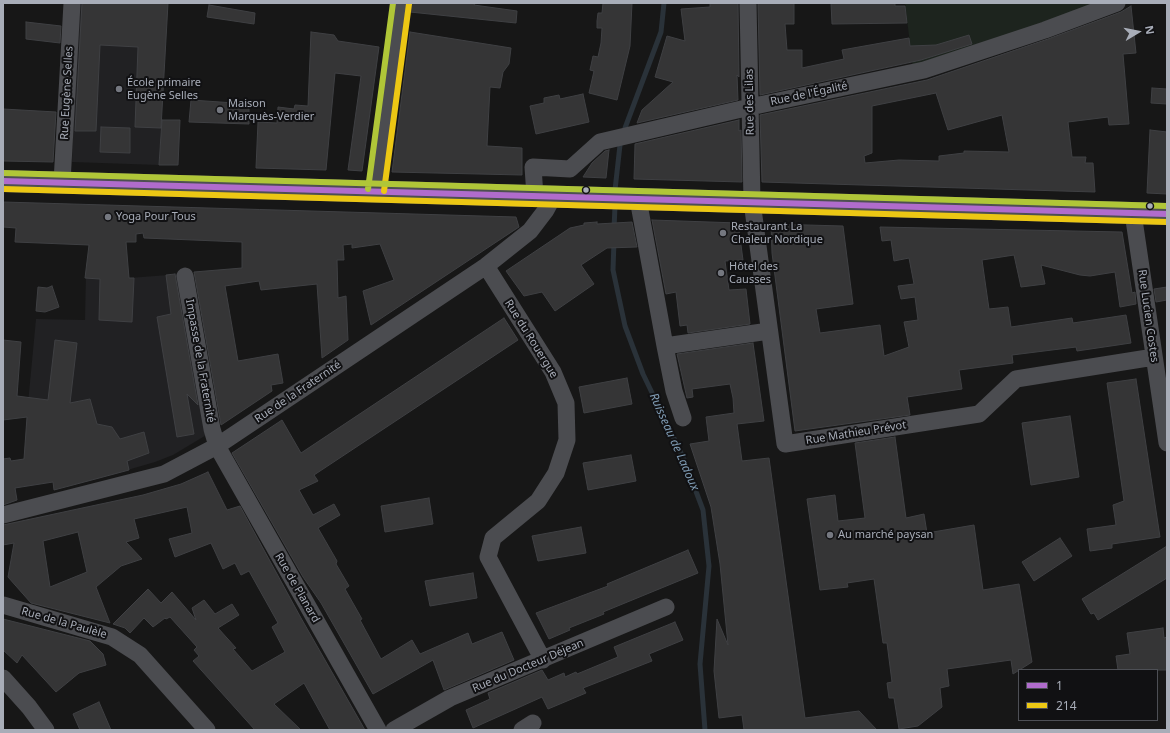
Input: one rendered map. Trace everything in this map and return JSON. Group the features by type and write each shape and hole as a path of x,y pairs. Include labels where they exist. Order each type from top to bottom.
{"main road":[{"path":"3,181 376,190 1167,214"}],"street":[{"name":"Rue Eugène Selles","path":"62,182 72,3"},
{"path":"376,190 401,3"},
{"name":"Rue des Lilas","path":"748,3 752,202"},
{"name":"Rue de l'Égalité","path":"544,196 533,166 570,169 600,142 750,107 924,70 1045,30 1117,3"},
{"name":"Rue de la Fraternité","path":"3,515 164,474 217,446 486,266 530,231 546,210 544,196"},
{"path":"638,198 674,391 683,418"},
{"name":"Rue Mathieu Prévot","path":"752,202 785,444 979,414 1016,379 1154,357"},
{"name":"Rue Lucien Costes","path":"1132,213 1167,443"},
{"name":"Rue du Rouergue","path":"486,266 553,372 566,403 567,440 556,473 538,501 493,538 488,557 543,660"},
{"name":"Impasse de la Fraternité","path":"186,276 212,429 217,446"},
{"path":"665,346 769,331"},
{"name":"Rue de Planard","path":"217,446 378,730"},
{"name":"Rue de la Paulèle","path":"3,605 112,637 140,655 207,730"},
{"name":"Rue du Docteur Déjean","path":"394,730 450,698 666,607"},
{"path":"3,678 29,707 46,730"}],"shaded area":[{"name":"École primaire Eugène Selles","path":"77,3 102,3 122,15 167,16 159,165 72,162"},
{"path":"905,3 1098,3 913,68"},
{"path":"86,273 129,278 181,274 208,434 173,455 155,462 93,480 90,430 27,414 36,319 85,320"}],"building":[{"path":"82,3 168,3 161,128 135,127 138,47 100,45 96,131 75,131"},
{"path":"411,3 475,3 474,5 517,11 516,23 410,12"},
{"path":"603,3 632,3 630,46 617,100 589,93 594,71 590,70 593,56 598,57 601,43 602,28 597,28 597,21 598,13 602,13"},
{"path":"710,3 738,3 738,100 637,123 642,110 673,82 655,77 667,36 685,41 681,9 710,7"},
{"path":"758,3 794,3 794,24 785,24 787,50 802,50 802,68 844,59 842,50 909,38 910,46 936,45 969,35 972,44 921,60 760,95"},
{"path":"831,3 895,3 895,6 905,6 907,23 832,24"},
{"path":"209,5 255,13 254,24 207,17"},
{"path":"1131,6 1136,53 1123,54 1129,124 1109,125 1108,117 1068,122 1072,157 1086,157 1085,163 1093,163 1095,192 762,182 760,115 927,80 1048,39 1121,12","holes":["936,93 948,130 1002,115 1009,152 964,151 964,153 939,156 939,161 899,160 865,163 864,156 872,153 872,106"]},
{"path":"26,22 61,26 60,43 26,39"},
{"path":"311,32 334,35 338,41 379,47 362,171 348,170 361,76 335,73 326,170 256,168 258,122 277,123 278,107 294,109 295,105 308,106"},
{"path":"410,32 511,48 509,64 503,72 500,88 490,87 487,146 522,148 522,175 392,172"},
{"path":"1152,88 1167,89 1167,104 1151,103"},
{"path":"583,94 589,122 536,134 530,106 544,103 544,98 559,95 560,99"},
{"name":"Maison Marquès-Verdier","path":"191,100 249,104 249,124 189,122"},
{"path":"3,109 56,112 53,162 3,161"},
{"path":"162,120 180,120 178,165 159,165"},
{"path":"739,120 739,131 741,130 742,182 634,179 635,144"},
{"path":"101,127 130,128 130,153 100,152"},
{"path":"1150,130 1167,132 1167,194 1147,193"},
{"path":"609,150 606,178 583,177 592,163 605,151"},
{"path":"3,202 516,217 519,227 371,325 363,291 394,280 380,244 352,248 352,244 343,245 344,260 337,260 338,298 346,296 348,340 322,358 317,284 261,290 259,281 225,286 238,361 278,354 283,383 271,385 272,391 221,425 194,272 242,268 242,242 144,238 143,233 136,234 136,242 126,242 129,278 134,278 132,322 99,320 100,279 85,278 89,245 15,242 16,228 3,227"},
{"path":"652,220 738,223 743,260 725,261 729,290 746,289 750,324 688,333 687,325 680,326 676,292 666,294"},
{"path":"597,222 597,224 632,222 637,247 607,248 581,265 594,284 555,311 542,292 524,296 506,271 570,228 584,225 584,223"},
{"path":"771,224 843,226 853,304 816,309 820,333 880,325 884,356 909,347 904,322 918,320 915,297 901,299 898,286 914,284 909,258 894,261 891,240 882,241 880,227 1122,232 1132,293 1135,292 1136,304 1120,307 1115,272 1090,276 1080,275 1041,265 1045,284 1021,287 1014,255 982,260 989,309 1008,307 1011,327 1072,318 1073,323 1126,315 1131,343 1077,351 1076,347 1012,355 1013,363 959,370 962,389 907,397 910,415 795,431 772,253"},
{"path":"175,274 198,405 187,394 194,434 177,437 157,317 171,314 166,275"},
{"path":"52,286 59,307 45,312 36,311 38,287 47,288"},
{"path":"1167,287 1167,300 1156,302 1154,289"},
{"path":"504,318 518,340 314,475 318,481 299,490 313,515 334,504 340,515 318,528 337,561 336,564 349,586 345,589 362,619 360,620 381,659 412,640 420,654 468,633 472,644 502,632 514,660 444,690 433,660 373,694 321,603 303,577 232,453 282,420 301,453"},
{"path":"3,340 21,342 17,396 48,400 55,340 77,343 70,403 90,399 97,424 112,427 120,439 144,432 149,453 127,461 129,470 54,490 53,482 15,488 17,500 3,505 3,459 10,458 11,461 24,459 27,417 3,420"},
{"path":"753,343 764,421 737,424 742,461 769,458 805,718 859,711 877,730 744,730 742,715 719,718 714,671 717,619 728,645 720,564 711,507 690,444 709,441 706,417 734,413 733,398 730,384 692,389 693,397 687,398 677,354"},
{"path":"627,378 632,404 584,413 579,387"},
{"path":"1136,379 1160,537 1112,544 1112,548 1090,551 1087,529 1116,525 1113,505 1124,501 1107,383"},
{"path":"1070,416 1079,477 1031,485 1022,423"},
{"path":"895,437 906,518 924,514 927,533 974,525 983,590 1019,584 1032,662 1021,669 1018,669 1018,671 1013,674 1011,660 947,669 949,686 940,688 942,707 918,726 899,729 894,698 889,698 887,683 892,682 887,643 883,643 874,579 847,583 848,587 820,590 807,499 835,495 838,521 865,518 855,443"},
{"path":"631,455 636,481 588,490 583,463"},
{"path":"208,472 227,510 240,506 301,618 365,730 330,730 304,683 274,704 301,730 255,730 193,661 199,656 194,650 197,647 170,617 165,618 153,627 144,618 130,633 125,628 113,624 148,589 161,603 172,592 196,620 192,608 204,600 215,614 232,604 239,615 218,628 236,648 233,649 252,671 285,652 272,627 278,623 249,571 241,575 235,563 223,569 211,543 175,557 169,539 192,533 187,507 134,519 139,538 126,542 142,559 121,566 96,587 110,623 31,603 8,577 14,543 3,545 3,525 143,495 181,484","holes":["78,532 87,572 50,587 43,541"]},
{"path":"429,498 433,524 385,532 381,506"},
{"path":"581,527 586,553 538,561 532,536"},
{"path":"1060,538 1072,556 1034,581 1022,562"},
{"path":"1167,546 1167,578 1098,620 1094,613 1091,614 1082,599"},
{"path":"688,550 698,573 603,612 604,614 569,628 570,630 549,639 536,613 608,586 607,584"},
{"path":"473,573 477,598 430,606 425,581"},
{"path":"3,619 90,641 103,654 106,665 79,673 56,692 22,655 17,663 3,650"},
{"path":"675,622 683,640 649,654 652,661 583,688 586,693 548,709 542,697 473,728 466,710 490,699 488,693 542,670 548,680 564,673 565,677 576,672 577,674 618,657 614,647"},
{"path":"1163,628 1164,638 1167,637 1167,670 1118,669 1116,656 1130,654 1127,633"},
{"path":"99,702 111,730 80,730 73,714"}],"waterway":[{"path":"625,128 661,32 664,3"},
{"path":"615,190 620,145"},
{"name":"Ruisseau de Ladoux","path":"614,229 615,206"},
{"name":"Ruisseau de Ladoux","path":"614,241 613,270 625,326 643,374 683,457 703,510 709,566 700,664 705,730"}],"transit line":[{"path":"368,189 393,3"},
{"name":"214","path":"384,191 409,4"},
{"path":"3,173 1167,206"},
{"name":"1","path":"3,181 1167,214"},
{"name":"214","path":"3,189 1167,222"}],"place":[{"name":"École primaire Eugène Selles","path":"119,89"},
{"name":"Maison Marquès-Verdier","path":"220,110"},
{"name":"Yoga Pour Tous","path":"108,217"},
{"name":"Restaurant La Chaleur Nordique","path":"723,233"},
{"name":"Hôtel des Causses","path":"721,273"},
{"name":"Au marché paysan","path":"830,535"}]}
